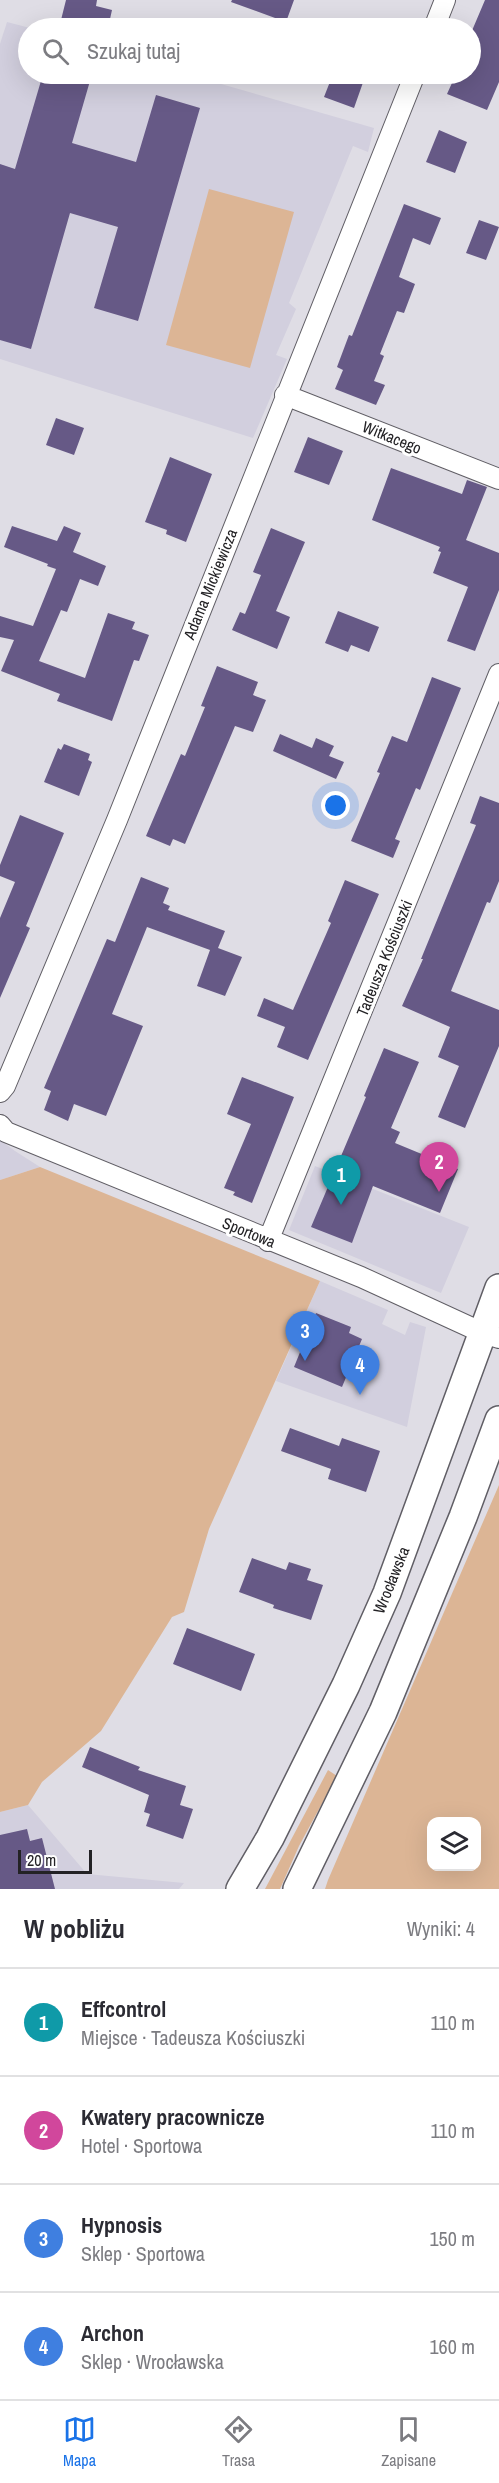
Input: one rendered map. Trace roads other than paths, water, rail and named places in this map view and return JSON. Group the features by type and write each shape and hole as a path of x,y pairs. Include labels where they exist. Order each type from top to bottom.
{"main road":[{"name":"Wrocławska","path":"240,1889 258,1861 346,1685 387,1593 491,1336 499,1288"},
{"path":"297,1889 388,1702 464,1517 499,1420"},
{"name":"Wrocławska","path":"250,1889 258,1861"}],"street":[{"path":"438,18 445,0"},
{"name":"Adama Mickiewicza","path":"0,1092 5,1086 117,820 411,84"},
{"name":"Witkacego","path":"285,395 499,479"},
{"name":"Tadeusza Kościuszki","path":"268,1241 499,674"},
{"name":"Sportowa","path":"0,1125 6,1132 360,1277 491,1336"}],"place":[{"name":"Kwatery pracownicze","path":"439,1192"},
{"name":"Effcontrol","path":"341,1205"},
{"name":"Hypnosis","path":"305,1361"},
{"name":"Archon","path":"360,1395"}]}
